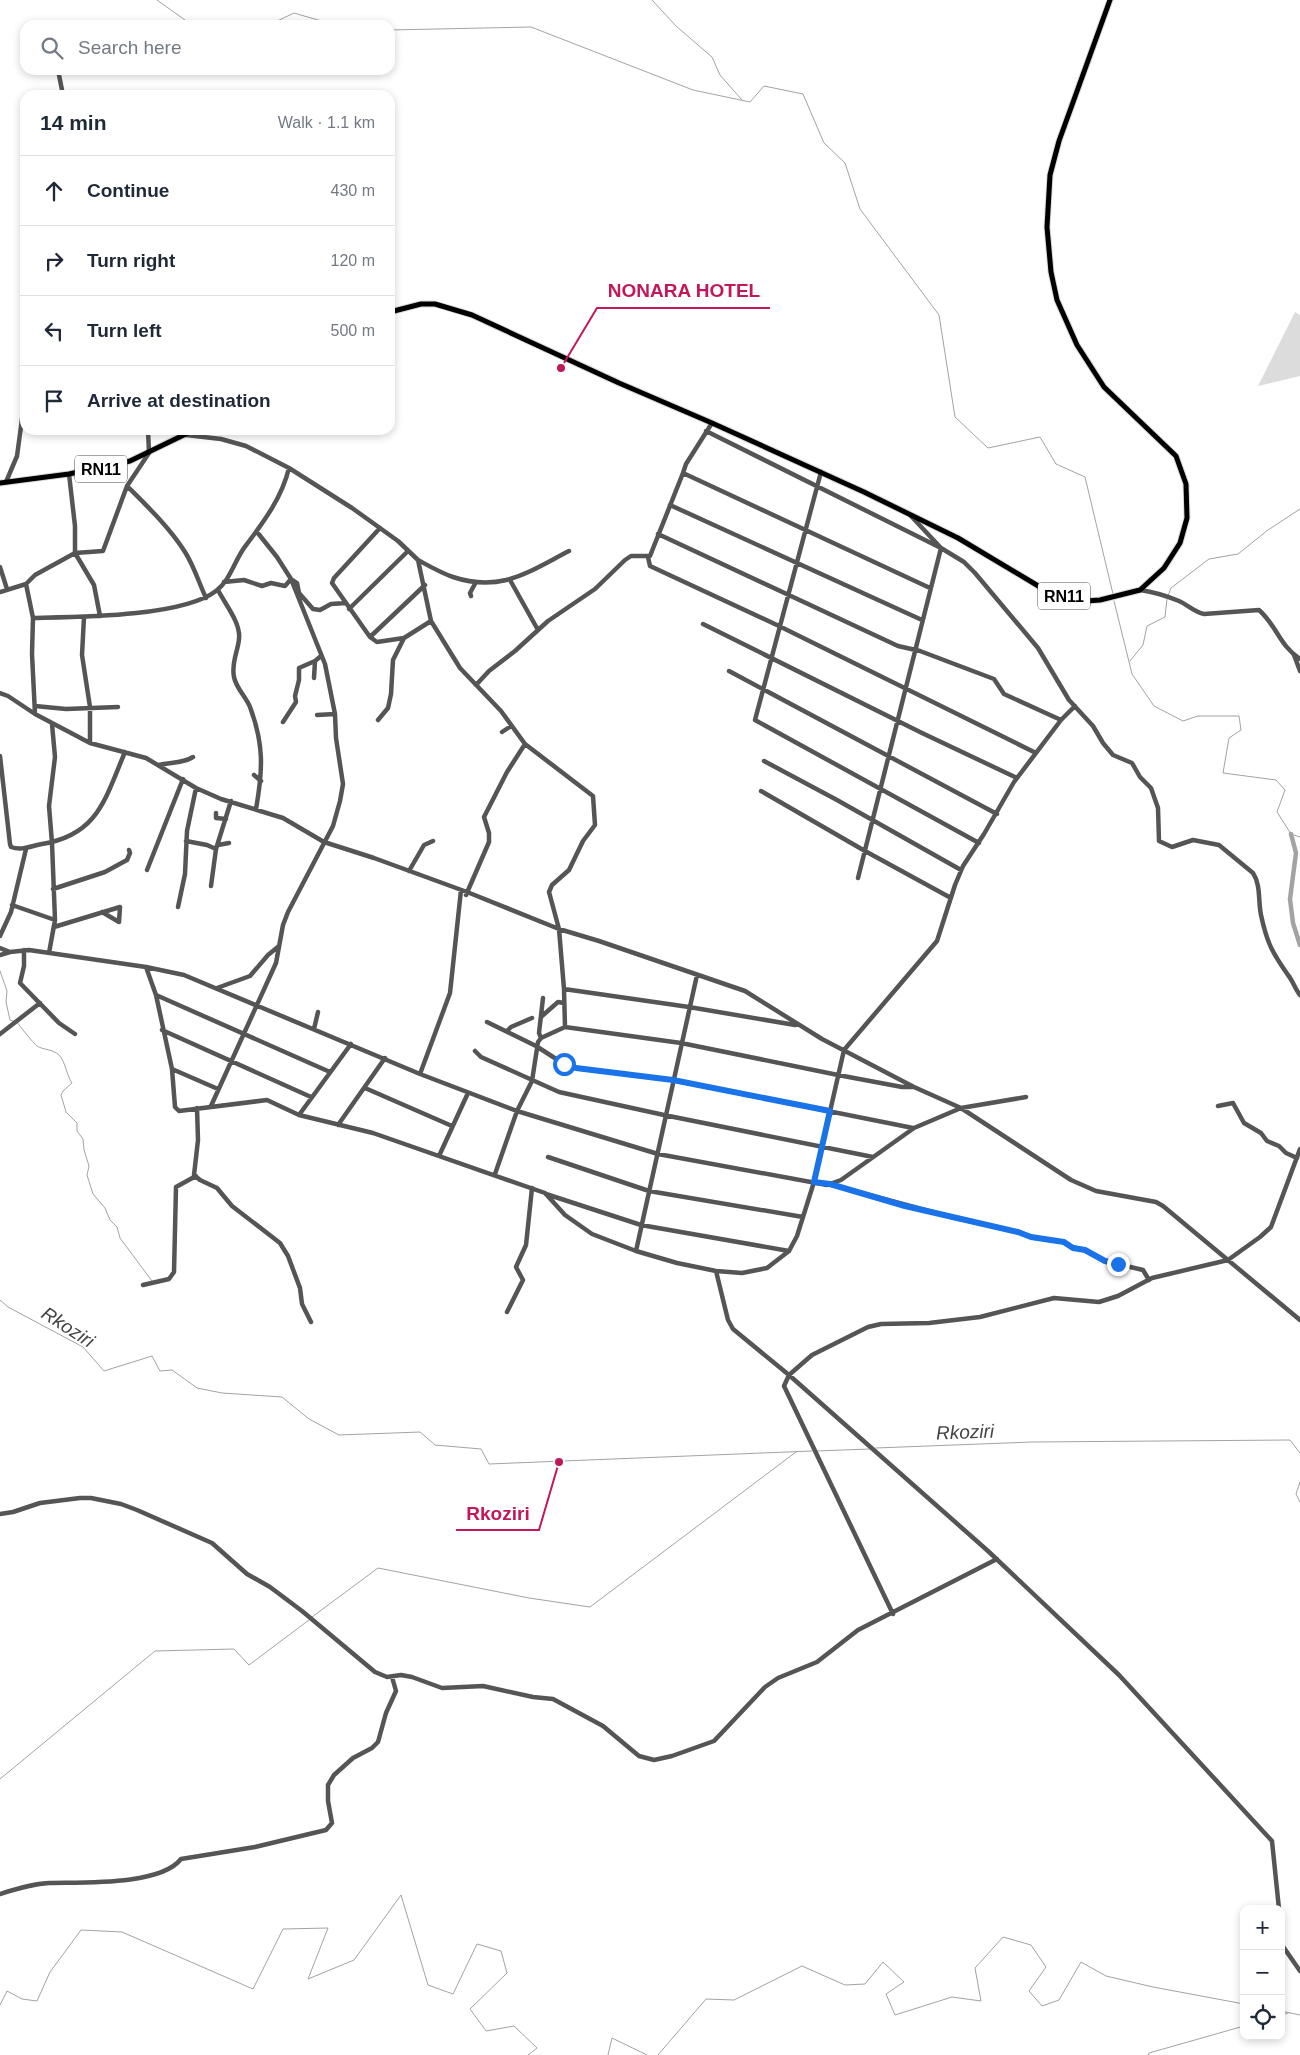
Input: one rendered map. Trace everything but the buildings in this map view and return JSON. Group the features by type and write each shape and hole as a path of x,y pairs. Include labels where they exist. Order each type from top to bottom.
{"main road":[{"name":"RN11","path":"395,311 421,304 435,304 472,314 619,383 821,472 909,514 958,538 1045,590 1086,601 1100,600 1140,590 1164,568 1180,543 1187,518 1186,484 1176,456 1104,387 1077,345 1057,300 1051,272 1047,227 1049,182 1059,141 1110,0"},
{"name":"RN11","path":"3,482 69,474 130,462 186,435"}],"street":[{"path":"59,75 62,90"},
{"path":"712,423 683,473 648,557 650,566 779,626 1036,753"},
{"path":"706,431 941,548 964,562 976,573 1038,648 1068,700 1093,726 1113,755 1132,763 1140,777 1151,788 1158,808 1159,841 1172,847 1193,840 1219,845 1252,873 1256,879 1260,913 1269,945 1277,962 1289,976 1300,995"},
{"path":"3,482 15,463 21,435"},
{"path":"0,592 7,588 26,584 35,575 75,553 100,552 105,549 127,486 149,453 148,435"},
{"path":"186,435 246,446 289,468 380,528 398,541 418,560 452,577 476,582 496,583 510,580 569,551"},
{"path":"33,618 100,616 178,607 206,598 218,590 245,545 257,532 281,493 289,468"},
{"path":"821,472 755,720 979,843"},
{"path":"683,473 930,588"},
{"path":"69,474 75,526 75,553 94,585 100,616"},
{"path":"127,486 147,505 180,545 206,598"},
{"path":"670,505 922,620"},
{"path":"909,514 941,548"},
{"path":"380,528 332,583 370,637 377,642 404,638 431,621"},
{"path":"212,1106 243,1032 276,963 288,912 333,826 343,784 336,738 335,714 325,664 291,579 277,557 257,532"},
{"path":"658,534 898,646 924,652 994,679 1004,694 1061,720"},
{"path":"858,878 941,548"},
{"path":"349,609 408,551"},
{"path":"476,685 489,671 538,630 595,589 631,556 648,557"},
{"path":"418,560 425,585 431,621 460,668 501,711 525,744 593,796 596,825 583,841 568,870 550,888 549,895 559,929 565,1027"},
{"path":"0,567 7,588"},
{"path":"291,579 297,582 300,593 313,609 320,610 331,604 346,603"},
{"path":"224,582 244,580 262,586 271,583 285,586 291,579"},
{"path":"510,580 538,630"},
{"path":"471,596 470,593 476,582"},
{"path":"26,584 33,618 32,654 35,714"},
{"path":"370,637 425,585"},
{"path":"218,590 238,631 239,638 234,656 234,677 238,688 248,702 256,723 262,751 261,781 256,808"},
{"path":"1140,590 1163,595 1180,602 1196,612 1204,614 1259,610 1278,633 1287,650 1300,659"},
{"path":"84,617 82,655 90,707 90,743"},
{"path":"703,624 1017,778"},
{"path":"378,720 388,708 391,694 393,660 404,638"},
{"path":"1294,655 1300,672"},
{"path":"283,722 296,702 295,696 299,680 299,668 315,661 321,656"},
{"path":"314,678 315,661"},
{"path":"728,671 889,755 996,814"},
{"path":"0,693 12,698 52,724 90,743 146,758 196,788 283,818 300,830 324,842 409,870 559,929 745,991 798,1026 914,1087 961,1108 1084,1187 1159,1204 1300,1320"},
{"path":"35,706 66,709 118,707"},
{"path":"545,1193 565,1215 592,1234 636,1251 677,1263 716,1271 742,1273 767,1268 789,1251 797,1236 814,1182 844,1050 936,941 961,870 1017,778 1061,720 1075,706"},
{"path":"317,715 335,714"},
{"path":"49,953 55,920 49,806 55,757 52,724"},
{"path":"502,732 512,726"},
{"path":"420,1074 450,993 465,892 489,842 489,833 484,817 507,772 525,744"},
{"path":"0,756 10,844 15,848 26,849 76,834 93,818 101,808 124,752"},
{"path":"159,765 186,762 193,758"},
{"path":"764,761 961,870"},
{"path":"254,776 261,781"},
{"path":"147,870 182,779"},
{"path":"178,907 185,874 186,841 196,788"},
{"path":"761,791 951,898"},
{"path":"211,886 212,855 217,846 231,801"},
{"path":"216,813 216,818 226,820"},
{"path":"186,841 217,846 228,843"},
{"path":"409,870 424,844 433,841"},
{"path":"0,936 11,912 20,882 26,849"},
{"path":"53,889 105,872 127,860 130,850"},
{"path":"12,905 55,920"},
{"path":"54,927 102,912"},
{"path":"217,988 250,976 268,955 279,946"},
{"path":"0,948 10,952"},
{"path":"24,950 24,966 20,983 64,1027 75,1034"},
{"path":"0,955 24,950 184,974 420,1074 516,1111 658,1154 830,1184 950,1217 1018,1232 1031,1237 1064,1242 1073,1248 1085,1250 1105,1261 1143,1270 1149,1280"},
{"path":"146,967 156,995 162,1030 172,1069 175,1107 180,1111 264,1099 299,1115 373,1133 641,1225 789,1251"},
{"path":"636,1251 658,1154 664,1115 697,975"},
{"path":"564,989 689,1007 798,1026"},
{"path":"583,992 583,998"},
{"path":"156,995 330,1072"},
{"path":"541,1038 539,1033 543,998"},
{"path":"540,1018 558,1002 564,1003"},
{"path":"0,1034 40,1003"},
{"path":"314,1029 318,1012"},
{"path":"507,1031 511,1027 532,1018"},
{"path":"487,1022 536,1046 559,1062 576,1068 673,1080 914,1128"},
{"path":"495,1174 516,1111 532,1081 536,1046 541,1038 565,1027 681,1043 838,1075 902,1087 914,1087"},
{"path":"162,1030 310,1097"},
{"path":"299,1115 310,1097 351,1044"},
{"path":"475,1051 481,1057 559,1092 872,1157"},
{"path":"338,1124 385,1058"},
{"path":"172,1069 218,1089"},
{"path":"365,1088 452,1126"},
{"path":"439,1156 468,1092"},
{"path":"830,1184 841,1180 914,1128 961,1108 1026,1097"},
{"path":"1218,1106 1233,1103 1244,1123 1261,1133 1267,1140 1280,1146 1286,1154 1297,1158"},
{"path":"197,1108 198,1140 194,1172 196,1176 217,1188 232,1206 280,1244 288,1256 300,1288 302,1304 311,1322"},
{"path":"892,1614 784,1386 789,1375 812,1355 868,1327 881,1324 929,1323 980,1317 1054,1298 1099,1302 1118,1296 1165,1274 1228,1260 1260,1238 1271,1227 1300,1148"},
{"path":"548,1157 649,1191 803,1217"},
{"path":"143,1285 169,1279 174,1272 176,1187 196,1176"},
{"path":"507,1312 523,1280 516,1267 526,1245 532,1188"},
{"path":"716,1271 730,1325 997,1559 1119,1674 1272,1841 1279,1905"},
{"path":"0,1514 13,1512 40,1503 78,1498 92,1498 121,1504 137,1510 212,1543 247,1574 270,1587 302,1611 375,1672 387,1677 401,1674 412,1676 442,1688 468,1685 483,1686 528,1696 553,1698 603,1726 639,1756 654,1760 709,1744 719,1736 765,1687 778,1678 817,1662 854,1632 997,1559"},
{"path":"0,1894 47,1883 79,1884 122,1881 173,1868 181,1859 255,1847 326,1830 332,1823 328,1801 328,1785 334,1776 353,1758 372,1748 378,1742 386,1713 396,1691 392,1677"},
{"path":"1285,1949 1300,1971"}],"shaded area":[{"path":"1295,312 1300,315 1300,376 1258,386"}],"waterway":[{"path":"157,0 185,20"},
{"path":"652,0 676,26 712,57 720,75 742,100"},
{"path":"279,20 294,13 318,20"},
{"path":"395,30 531,27 693,90 750,102 764,86 803,94 824,143 845,163 860,209 939,315 955,417 988,448 1040,437 1056,464 1085,477 1113,594"},
{"path":"1168,596 1171,588 1209,559 1238,554 1268,530 1300,509"},
{"path":"1130,661 1143,645 1147,626 1165,617 1167,599"},
{"path":"1114,601 1132,674 1154,706 1183,721 1198,716 1239,716 1241,730 1229,738 1223,773 1276,780 1285,790 1277,812 1291,834 1300,837"},
{"path":"1291,834 1296,853 1290,899 1293,923 1300,945"},
{"path":"0,971 7,991 6,1002 10,1020 13,1021"},
{"path":"17,1022 37,1046 57,1053 63,1061 72,1083 61,1095 66,1112 77,1123 77,1131 83,1139 89,1166 87,1175 93,1194 105,1208 110,1220 117,1227 120,1238 152,1281"},
{"name":"Rkoziri","path":"0,1300 8,1307 83,1347 104,1371 152,1356 160,1371 172,1370 197,1388 222,1393 282,1397 309,1419 339,1435 420,1432 435,1445 481,1449 489,1464 812,1451"},
{"name":"Rkoziri","path":"876,1448 1032,1442 1290,1440 1300,1453"},
{"name":"Rkoziri","path":"816,1451 870,1449"},
{"path":"312,1617 378,1568 529,1598 590,1607 796,1452"},
{"name":"Rkoziri","path":"1300,1482 1296,1494 1300,1502"},
{"path":"0,1779 155,1651 234,1649 249,1665 309,1620"},
{"path":"0,2005 7,1991 22,1999 37,2001 50,1972 81,1930 122,1932 253,1989 283,1929 328,1928 308,1979 354,1960 401,1895 428,1985 453,1994 477,1944 501,1951 507,1973 470,2009 486,2031 514,2026 537,2048 528,2055"},
{"path":"658,2055 706,1999 734,2000 802,1966 845,1985 865,1984 883,1962 904,1982 886,1994 895,2015 952,1997 981,2001 975,1968 1003,1937 1031,1945 1046,1967 1029,1991 1042,2006 1059,2000 1081,1962 1106,1976 1240,2003"},
{"path":"1285,2012 1300,2015"},
{"path":"1148,2055 1149,2053 1240,2027"},
{"path":"608,2055 612,2038 647,2055"}],"place":[{"name":"NONARA HOTEL","path":"561,368"},
{"name":"Rkoziri","path":"559,1462"}],"route":[{"path":"564,1064 576,1068 673,1080 830,1111 814,1182 830,1184 905,1206 1018,1232 1031,1237 1064,1242 1073,1248 1085,1250 1105,1261 1118,1264"}]}
